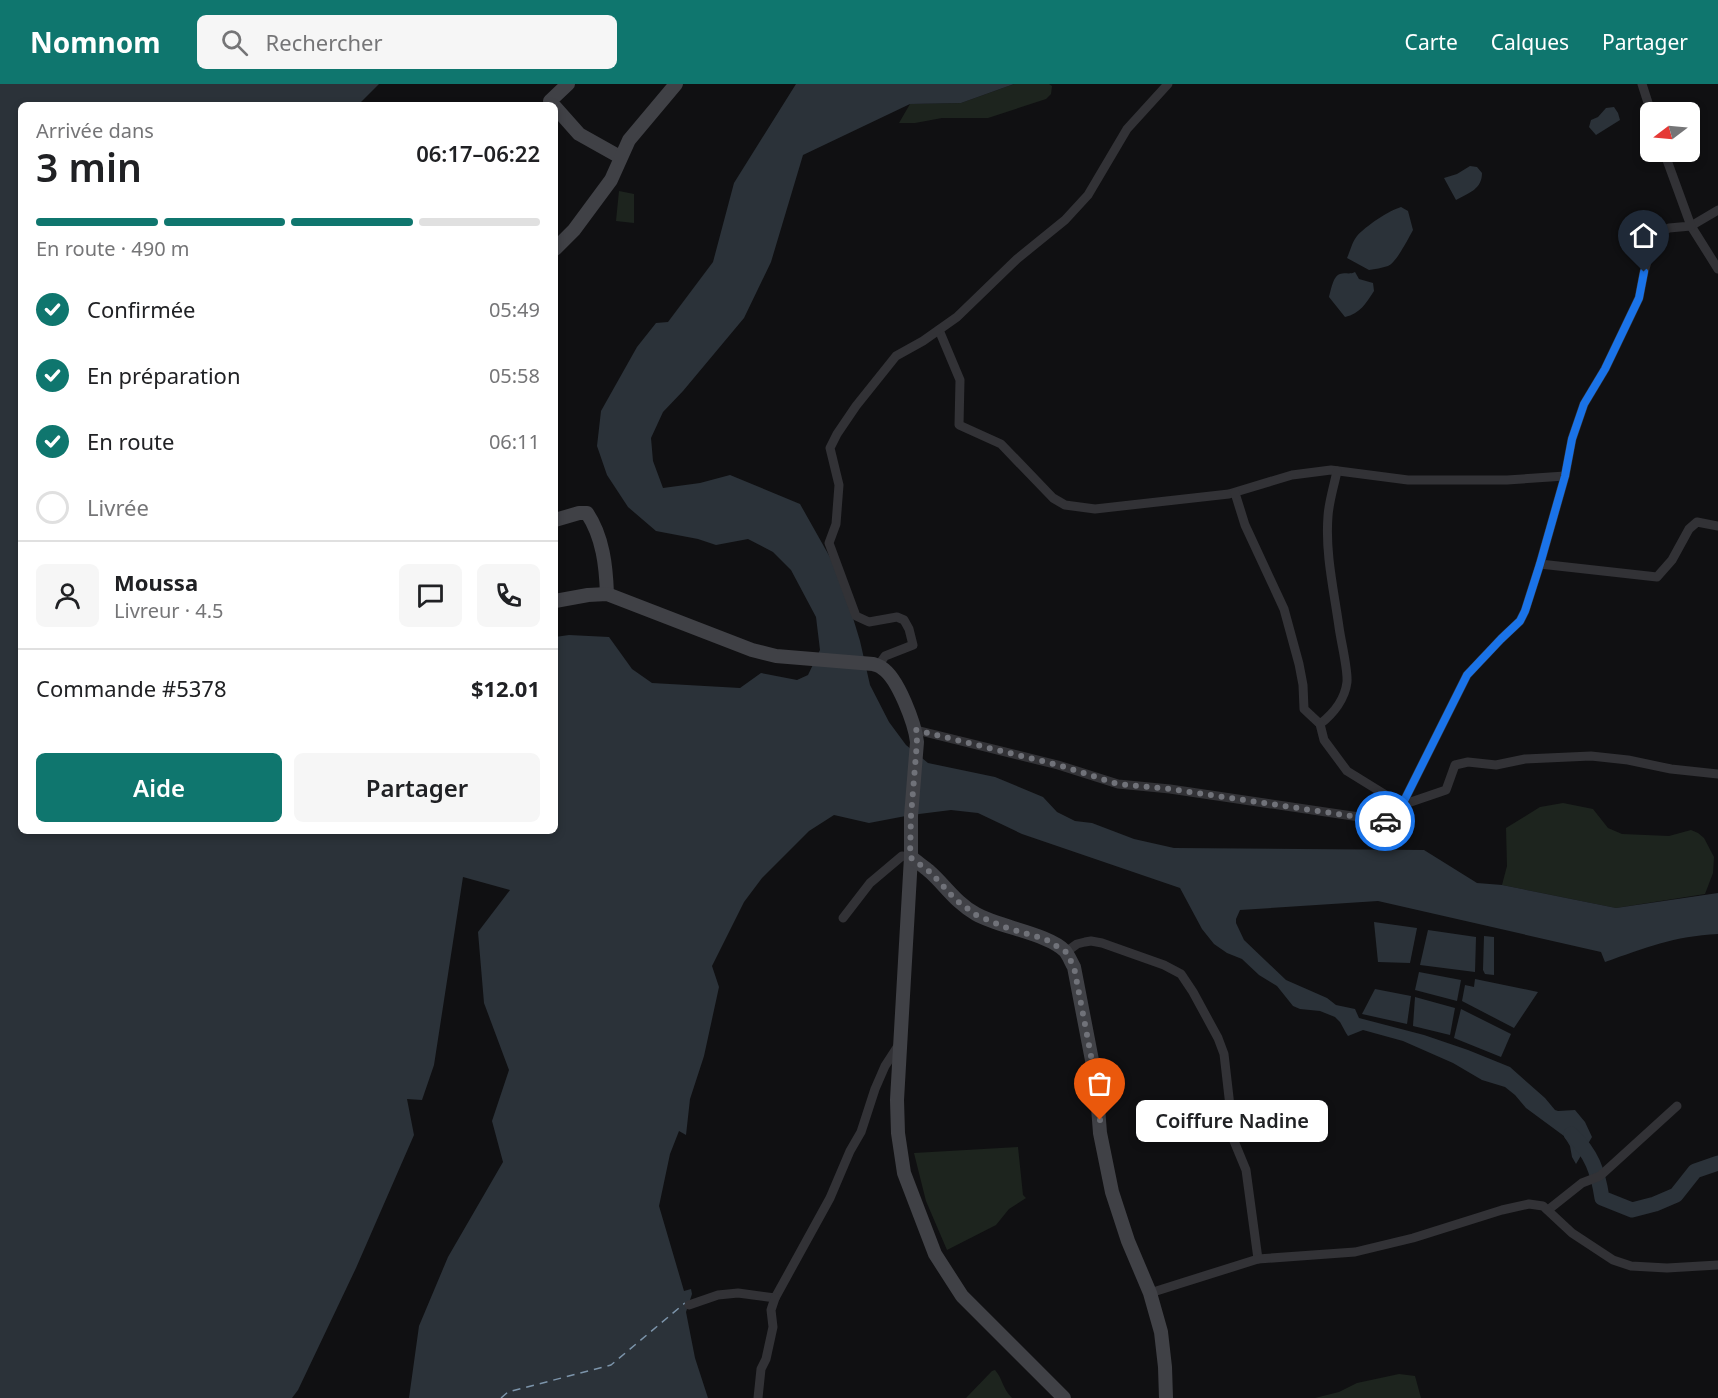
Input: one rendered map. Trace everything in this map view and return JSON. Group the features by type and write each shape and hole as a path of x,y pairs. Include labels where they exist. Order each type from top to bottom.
{"main road":[{"path":"553,102 568,84"},
{"path":"558,246 574,230 605,189 629,140 676,84"},
{"path":"558,112 579,134 620,157"},
{"path":"558,519 587,513 600,538 607,594"},
{"path":"558,600 607,594 753,650 776,656 876,665 883,668 897,686 909,712 916,736 897,1100 898,1133 904,1173 935,1254 962,1296 1065,1398"},
{"path":"910,857 930,872 956,900 976,915 1007,928 1045,939 1066,952 1074,967 1096,1082 1100,1133 1112,1192 1161,1332 1166,1398"}],"street":[{"path":"876,665 885,656 913,645 904,620 897,617 869,622 856,616 829,543 836,524 839,485 830,448 837,434 896,356 957,317 1017,259 1065,219 1088,195 1127,129 1167,84"},
{"path":"1642,84 1648,102"},
{"path":"1668,162 1691,226 1718,269"},
{"path":"916,736 1058,765 1118,784 1170,789 1393,822 1403,818 1402,805 1467,675 1520,621 1525,611 1565,476 1572,439 1584,404 1605,369 1639,298 1644,272 1657,234 1669,228 1691,226 1718,210"},
{"path":"939,330 960,380 959,425 1000,444 1053,498 1065,505 1095,509 1235,493 1292,475 1337,471 1408,480 1507,480 1565,476"},
{"path":"1320,724 1337,707 1347,685 1327,537 1328,514 1337,471"},
{"path":"1235,493 1245,525 1284,609 1299,664 1304,709 1320,724 1324,740 1347,771 1402,805"},
{"path":"1540,564 1657,577 1672,560 1689,529 1698,522 1718,526"},
{"path":"1402,805 1446,789 1455,765 1468,762 1496,765 1526,759 1591,756 1628,759 1671,769 1718,774"},
{"path":"843,918 870,883 902,856 910,857"},
{"path":"1066,952 1077,944 1091,940 1102,943 1164,965 1181,974 1193,992 1224,1054 1234,1141 1246,1170 1258,1259"},
{"path":"758,1398 761,1369 766,1359 772,1327 771,1310 775,1298 830,1198 850,1151 861,1132 875,1089 901,1043"},
{"path":"1548,1210 1582,1183 1599,1177 1677,1106"},
{"path":"1149,1293 1258,1259 1355,1252 1413,1238 1502,1210 1529,1204 1543,1206 1572,1233 1613,1260 1631,1266 1667,1268 1718,1264"},
{"path":"689,1305 718,1294 738,1293 775,1298"}],"shaded area":[{"path":"0,84 379,84 361,102 18,102 18,834 558,834 558,637 609,637 632,669 652,683 740,688 761,673 797,680 808,675 820,650 816,617 791,570 773,552 748,539 716,545 656,531 628,507 607,475 597,446 601,411 637,347 656,323 668,322 713,262 734,183 796,84 1014,84 961,103 910,104 803,155 771,262 744,318 663,412 651,438 653,461 663,488 700,483 730,475 800,504 840,575 860,641 870,685 889,722 906,745 928,763 995,777 1043,797 1057,812 1075,821 1092,823 1134,839 1174,848 1424,850 1477,883 1502,885 1616,908 1718,893 1718,934 1673,940 1605,962 1601,952 1378,901 1240,910 1236,923 1244,940 1286,980 1327,998 1336,1005 1355,1009 1359,1018 1424,1035 1510,1067 1555,1110 1575,1110 1585,1122 1592,1137 1576,1164 1564,1136 1526,1108 1505,1087 1482,1080 1453,1063 1403,1041 1363,1030 1348,1036 1335,1017 1320,1011 1293,1006 1277,986 1259,975 1242,959 1214,944 1202,929 1180,888 1022,834 978,813 951,810 869,823 834,815 809,831 762,878 744,902 712,966 719,987 704,1056 690,1099 686,1135 679,1131 670,1154 659,1206 684,1291 691,1289 692,1294 686,1312 695,1358 708,1398 409,1398 419,1326 448,1257 503,1162 492,1121 509,1070 484,1003 478,932 510,890 463,877 434,1065 422,1100 407,1099 414,1135 356,1268 298,1390 292,1398 0,1398"},
{"path":"1014,84 1049,84 1052,86 1051,94 1046,99 988,118 942,118 915,123 899,123 910,104 961,103"},
{"path":"1614,107 1620,120 1596,135 1589,127 1591,120 1598,117 1606,108"},
{"path":"1470,166 1477,167 1482,173 1480,183 1474,190 1456,200 1444,178 1457,174"},
{"path":"619,191 634,194 634,223 616,221"},
{"path":"1401,207 1408,211 1413,230 1391,264 1369,270 1347,258 1354,241 1361,232 1371,223"},
{"path":"1355,272 1359,279 1373,283 1374,291 1359,311 1345,317 1329,297 1338,275"},
{"path":"1563,803 1593,809 1608,828 1622,834 1669,836 1691,830 1698,833 1704,838 1714,857 1713,873 1705,894 1616,908 1502,885 1507,866 1506,828 1540,807"},
{"path":"1374,922 1417,928 1410,963 1378,962"},
{"path":"1428,930 1476,937 1475,972 1420,965"},
{"path":"1484,936 1494,937 1494,975 1485,974 1483,970"},
{"path":"1419,972 1461,980 1457,1001 1415,990"},
{"path":"1475,979 1538,992 1514,1028 1462,1001 1465,985 1474,987"},
{"path":"1375,989 1411,996 1407,1024 1362,1014"},
{"path":"1415,997 1455,1008 1450,1035 1413,1026"},
{"path":"1461,1009 1511,1034 1501,1057 1454,1038"},
{"path":"1018,1147 1023,1195 1026,1198 1009,1209 996,1225 947,1250 926,1201 914,1153"},
{"path":"995,1370 1012,1398 966,1398 992,1371"},
{"path":"1399,1374 1415,1376 1421,1398 1315,1398 1339,1392 1357,1383"}],"waterway":[{"path":"1571,1134 1584,1148 1593,1163 1602,1198 1632,1210 1676,1195 1695,1171 1718,1163"}],"ferry route":[{"path":"501,1398 508,1392 611,1365 685,1303"}],"way so far":[{"path":"1100,1120 1096,1082 1074,967 1066,952 1045,939 1007,928 976,915 956,900 930,872 910,857 916,730 1058,765 1118,784 1170,789 1385,821"}],"place":[{"name":"Coiffure Nadine","path":"1100,1120"}],"route":[{"path":"1385,821 1393,822 1403,818 1402,805 1467,675 1520,621 1525,611 1565,476 1572,439 1584,404 1605,369 1639,298 1644,272"}]}
